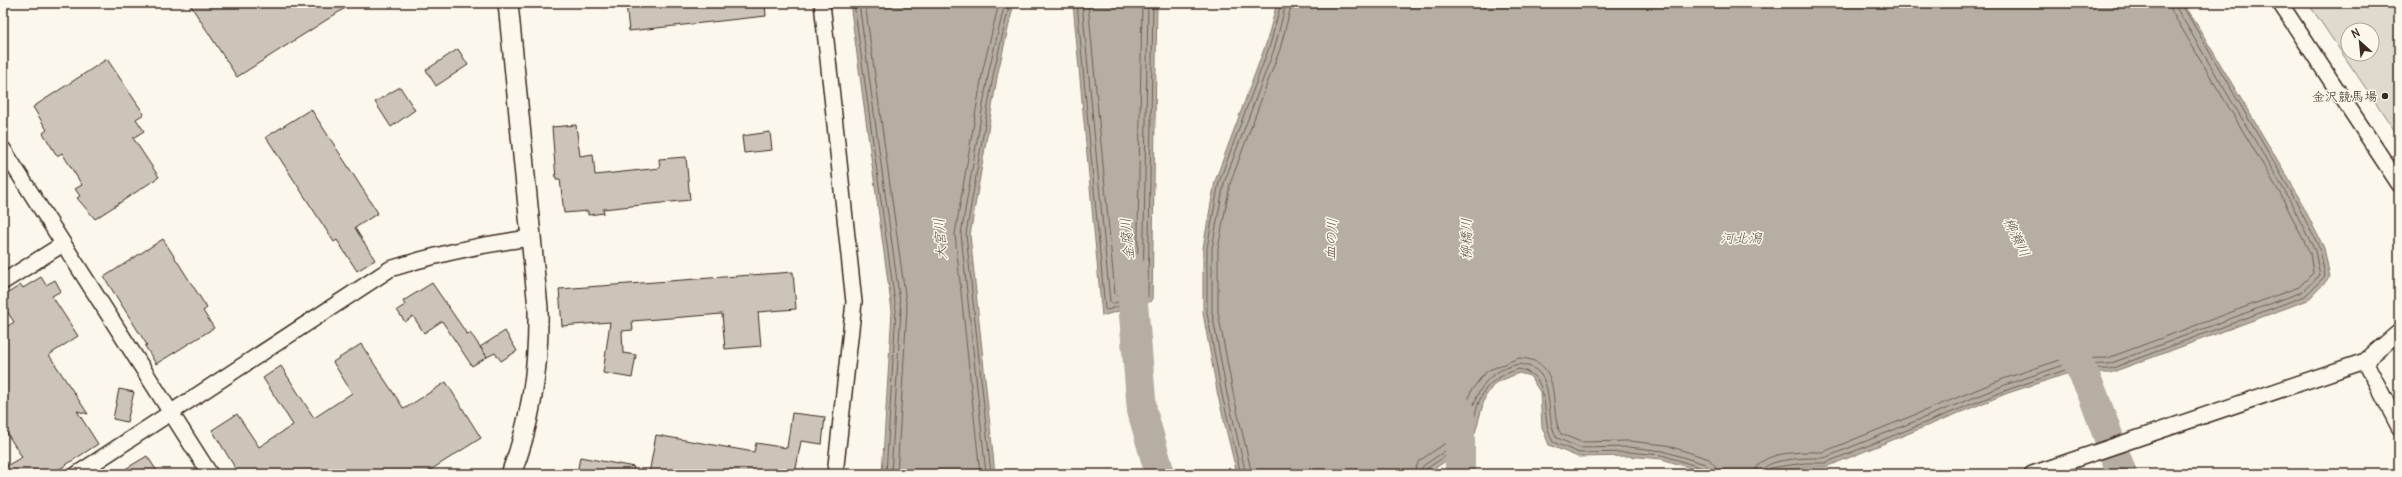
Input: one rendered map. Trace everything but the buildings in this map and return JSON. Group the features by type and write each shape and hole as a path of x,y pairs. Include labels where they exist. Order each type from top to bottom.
{"street":[{"path":"508,3 538,308 538,353 531,406 511,474"},
{"path":"822,3 854,302 835,474"},
{"path":"2280,3 2399,184"},
{"path":"3,149 210,474"},
{"path":"77,474 172,414 390,269 431,256 484,244 531,238"},
{"path":"3,282 63,244"},
{"path":"2032,474 2096,451 2365,361 2399,332"},
{"path":"2365,361 2399,427"}],"shaded area":[{"name":"金沢競馬場","path":"2308,3 2399,3 2399,137 2348,62 2380,62 2380,22 2340,22 2340,50"}],"water":[{"name":"大宮川","path":"850,3 1014,3 998,72 970,235 995,474 882,474 892,311"},
{"path":"1073,3 1157,3 1152,301 1102,316"},
{"name":"河北潟","path":"1277,3 2184,3 2294,188 2324,248 2330,277 2308,300 2110,373 2066,374 2008,393 1826,467 1806,467 1758,474 1709,474 1662,459 1628,456 1578,457 1549,445 1542,427 1540,392 1530,376 1519,373 1495,383 1485,397 1472,444 1426,474 1237,474 1218,396 1203,313 1203,248 1215,181 1266,44"}],"waterway":[{"name":"金腐川","path":"1130,267 1142,411 1160,474"},
{"name":"柳瀬川","path":"2065,336 2092,392 2122,474"},
{"name":"柳橋川","path":"1460,411 1460,474"}],"place":[{"name":"金沢競馬場","path":"2385,96"}],"water label":[{"name":"血の川","path":"1331,239"}]}
